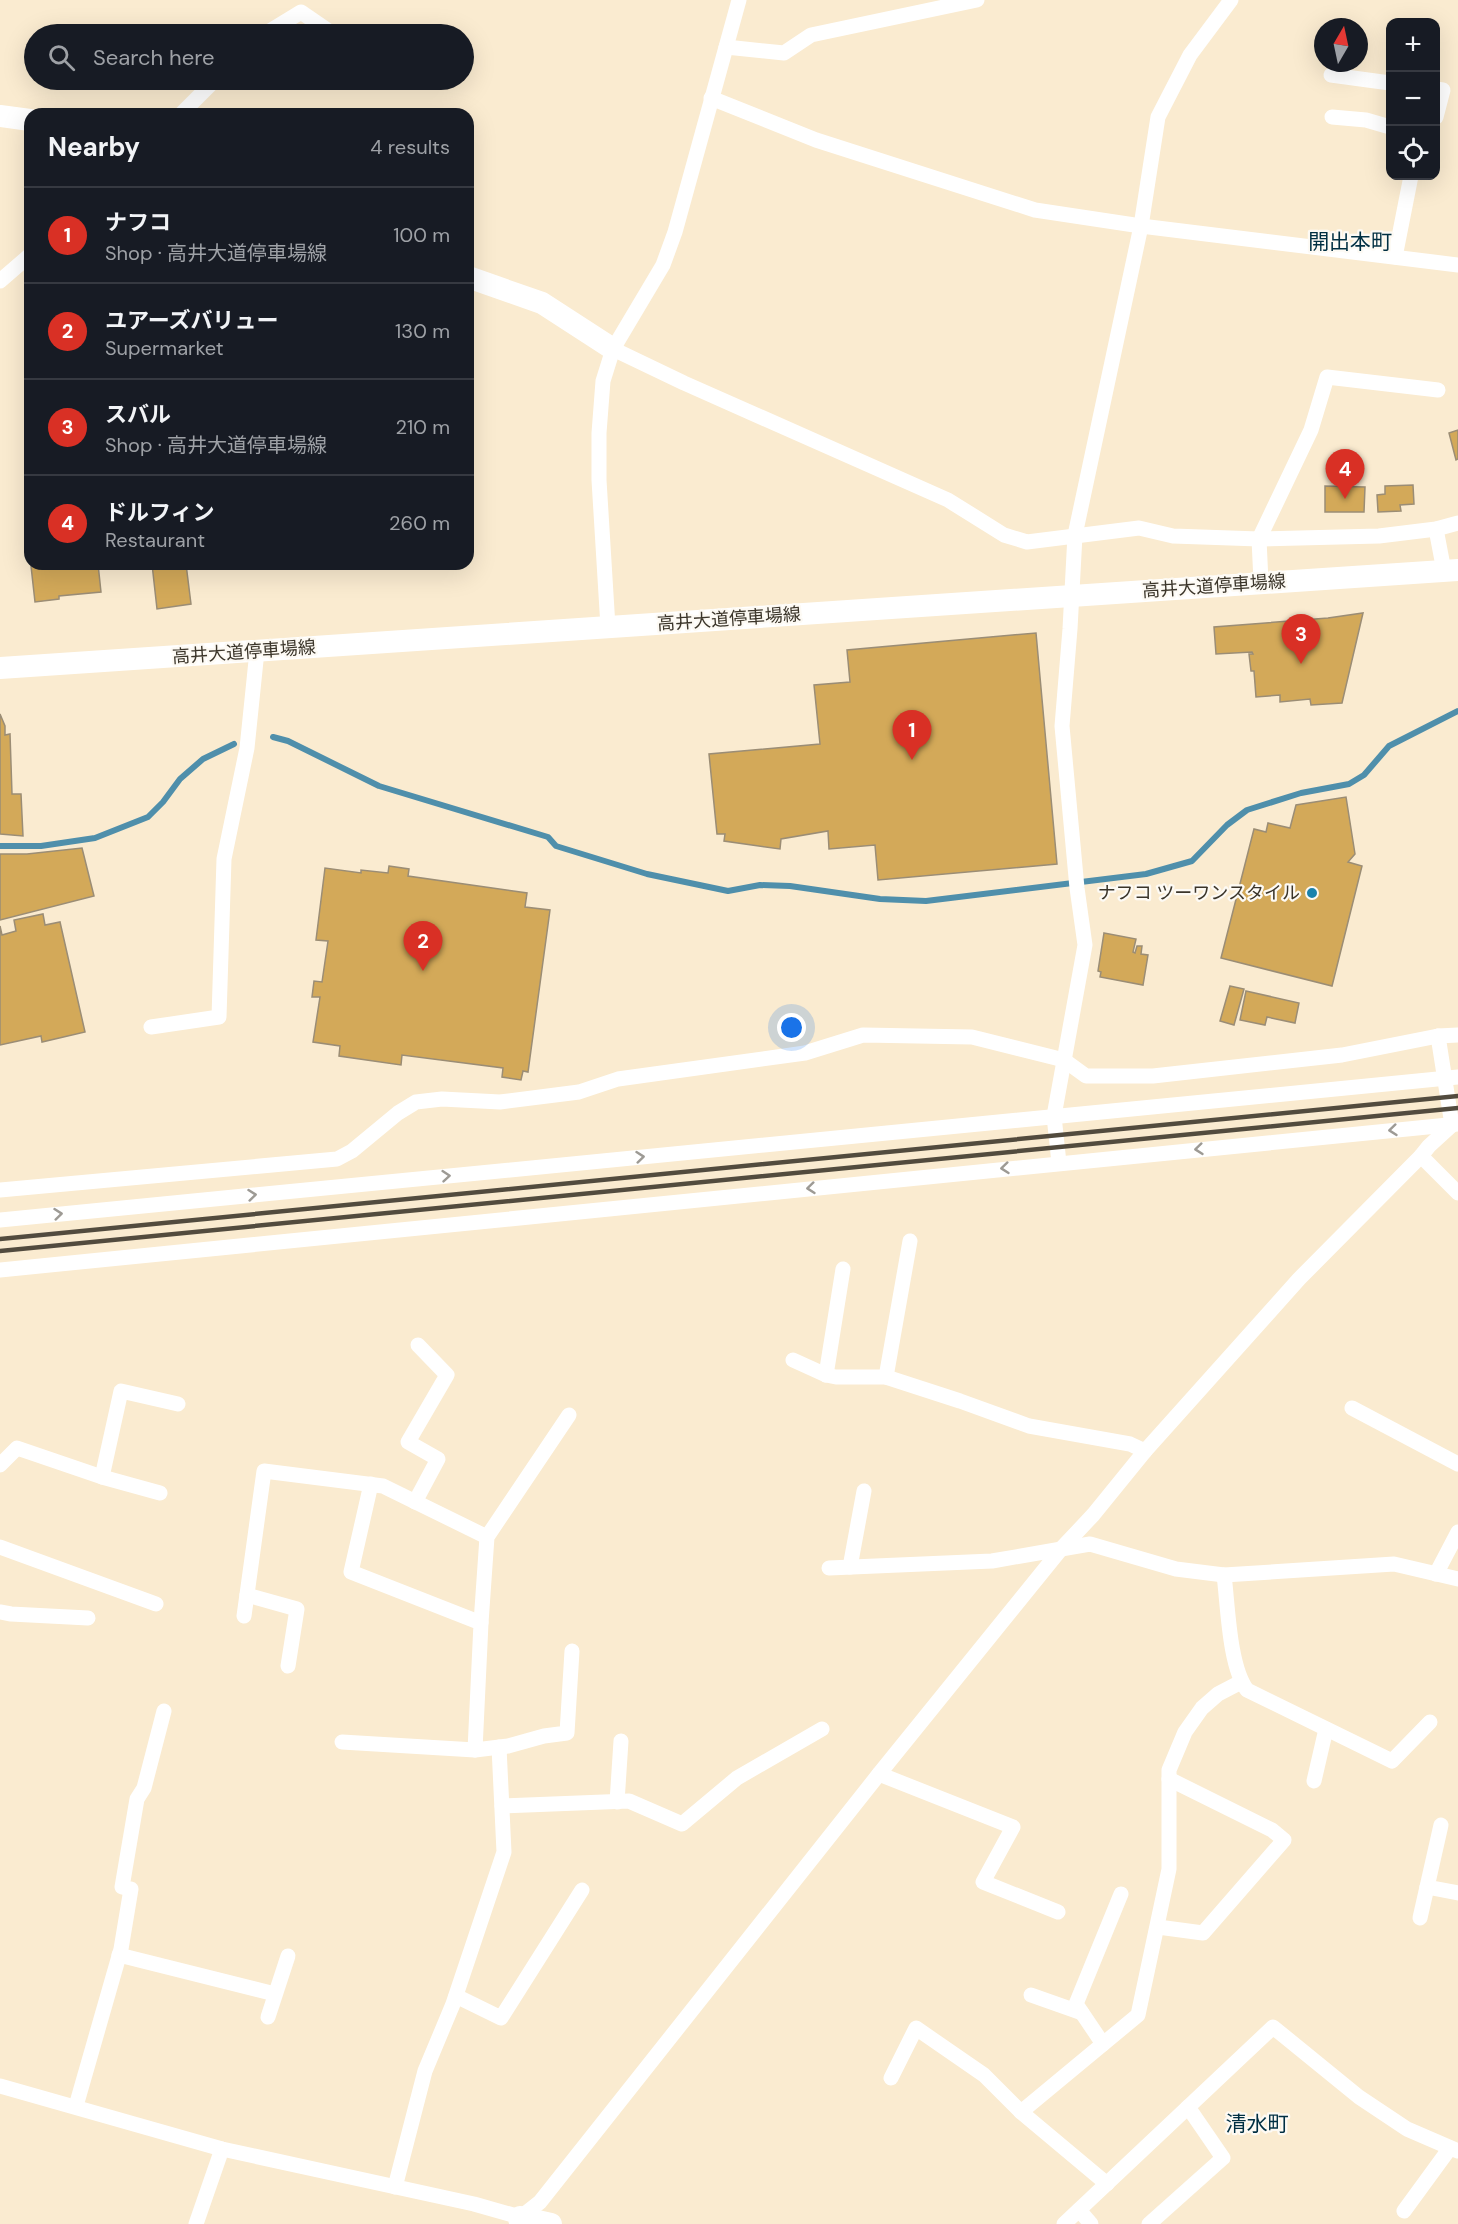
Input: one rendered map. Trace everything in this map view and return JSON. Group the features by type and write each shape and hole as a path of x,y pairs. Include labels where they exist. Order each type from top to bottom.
{"main road":[{"path":"0,116 24,119"},
{"path":"474,279 542,303 613,349"},
{"name":"高井大道停車場線","path":"0,668 1451,571"},
{"path":"517,2220 551,2224"}],"street":[{"path":"608,627 599,480 599,433 603,381 613,349 663,266 675,232 739,0"},
{"path":"726,47 784,53 811,35 977,0"},
{"path":"1059,1163 1054,1116 1085,945 1076,882 1062,726 1075,535 1142,226 1158,117 1190,55 1231,0"},
{"path":"281,24 301,12 318,24"},
{"path":"1331,75 1386,82"},
{"path":"187,108 205,90"},
{"path":"711,98 816,140 1035,210 1142,226 1458,265"},
{"path":"1332,117 1366,120 1387,126"},
{"path":"1395,257 1410,180"},
{"path":"0,281 24,260"},
{"path":"613,349 684,383 948,500 1004,535 1027,542 1139,528 1173,536 1259,539 1379,536 1436,529 1458,523"},
{"path":"1261,582 1259,539 1311,430 1327,377 1438,390"},
{"path":"1436,529 1451,571"},
{"path":"151,1027 219,1017 224,859 247,748 257,651"},
{"path":"0,1190 337,1159 352,1151 398,1113 416,1102 442,1099 500,1102 579,1092 618,1079 806,1053 863,1035 972,1037 1064,1060 1086,1076 1153,1076 1342,1055 1438,1036 1458,1035"},
{"path":"1438,1036 1451,1078 1455,1124"},
{"path":"0,1220 1451,1078"},
{"path":"0,2086 222,2149 395,2187 517,2220 540,2202 879,1774 1061,1549 1299,1279 1429,1146 1455,1124"},
{"path":"0,1270 1455,1124"},
{"path":"1421,1156 1458,1193"},
{"path":"886,1377 910,1241"},
{"path":"826,1375 843,1269"},
{"path":"415,1502 438,1459 408,1442 447,1375 418,1346"},
{"path":"793,1360 826,1375 836,1377 886,1377 1029,1426 1130,1444 1145,1451"},
{"path":"102,1477 121,1391 178,1404"},
{"path":"1352,1408 1458,1464"},
{"path":"476,1750 487,1537 569,1415"},
{"path":"0,1465 17,1448 102,1477 160,1493"},
{"path":"244,1616 264,1471 383,1486 487,1537"},
{"path":"371,1484 351,1572 481,1623"},
{"path":"850,1567 864,1491"},
{"path":"1436,1574 1458,1532"},
{"path":"829,1568 992,1562 1090,1544 1176,1569 1224,1575 1394,1564 1458,1580"},
{"path":"0,1547 156,1604"},
{"path":"1224,1575 1236,1666 1241,1682 1247,1690 1392,1761 1430,1722"},
{"path":"247,1595 297,1609 288,1666"},
{"path":"0,1612 88,1618"},
{"path":"342,1742 476,1750 567,1732 572,1651"},
{"path":"1021,2112 1138,2015 1169,1869 1169,1770 1185,1732 1197,1716 1218,1694 1241,1682"},
{"path":"76,2106 119,1955 131,1889 122,1887 137,1799 144,1788 164,1711"},
{"path":"502,1806 629,1801 682,1824 737,1778 822,1729"},
{"path":"1314,1781 1326,1729"},
{"path":"617,1802 621,1741"},
{"path":"395,2187 425,2071 456,1996 504,1852 499,1747"},
{"path":"879,1774 1013,1827 983,1882 1058,1912"},
{"path":"1158,1927 1203,1933 1284,1840 1272,1830 1169,1779"},
{"path":"1420,1918 1441,1826"},
{"path":"1427,1887 1458,1893"},
{"path":"456,1996 501,2018 582,1890"},
{"path":"1103,2044 1076,2004 1121,1894"},
{"path":"119,1955 275,1995"},
{"path":"268,2017 288,1956"},
{"path":"1031,1995 1082,2013"},
{"path":"1064,2224 1273,2027 1368,2103 1407,2129 1454,2149 1404,2211"},
{"path":"891,2078 916,2028 984,2075 1021,2112 1107,2184"},
{"path":"1149,2224 1223,2158 1188,2107"},
{"path":"196,2224 222,2149"},
{"path":"1079,2210 1091,2224"}],"building":[{"path":"1458,430 1458,459 1456,460 1449,433"},
{"path":"1413,485 1414,504 1400,505 1401,511 1378,512 1377,495 1385,494 1385,486"},
{"path":"1325,486 1365,487 1364,512 1325,512"},
{"path":"31,570 99,570 101,592 59,596 59,599 35,602"},
{"path":"153,570 187,570 191,604 157,609"},
{"path":"1363,613 1342,703 1311,705 1310,699 1280,702 1280,695 1256,697 1254,671 1251,671 1249,654 1253,654 1252,652 1216,654 1214,627"},
{"path":"1036,633 1057,864 878,880 875,845 829,849 828,831 781,839 780,849 724,841 725,834 717,834 709,754 820,744 814,685 850,682 847,650"},
{"path":"0,714 5,726 5,735 10,734 12,794 21,794 23,836 0,834"},
{"path":"1346,797 1355,854 1348,862 1362,866 1332,986 1221,958 1254,829 1266,832 1268,823 1290,828 1296,805"},
{"path":"82,848 94,896 0,920 0,854 27,854"},
{"path":"389,866 409,869 408,876 527,893 525,907 550,910 528,1072 523,1071 521,1080 502,1077 503,1068 402,1055 401,1065 339,1056 340,1046 313,1042 320,997 312,997 314,981 322,982 328,941 316,940 325,868 361,873 361,870 388,873"},
{"path":"43,914 45,925 60,922 85,1032 42,1042 41,1036 0,1045 0,926 2,935 16,931 14,920"},
{"path":"1104,933 1136,939 1133,952 1135,953 1137,946 1142,946 1141,954 1148,955 1143,985 1100,977 1101,972 1098,971"},
{"path":"1230,986 1244,989 1234,1025 1220,1021"},
{"path":"1246,991 1299,1003 1295,1023 1267,1017 1265,1025 1240,1020"}],"waterway":[{"path":"273,737 288,741 379,786 548,837 556,846 647,874 728,891 760,885 790,886 880,899 926,901 1146,874 1192,861 1227,825 1247,810 1301,793 1349,784 1364,775 1389,746 1458,711"},
{"path":"0,846 41,846 95,838 148,817 163,802 180,779 203,759 234,744"}],"railway":[{"path":"0,1239 1458,1096"},
{"path":"0,1251 1458,1108"}],"place":[{"name":"ドルフィン","path":"1345,499"},
{"name":"スバル","path":"1301,664"},
{"name":"ナフコ","path":"912,760"},
{"name":"ナフコ ツーワンスタイル","path":"1312,893"},
{"name":"ユアーズバリュー","path":"423,971"}],"district":[{"name":"開出本町","path":"1350,242"},
{"name":"清水町","path":"1257,2124"}]}
